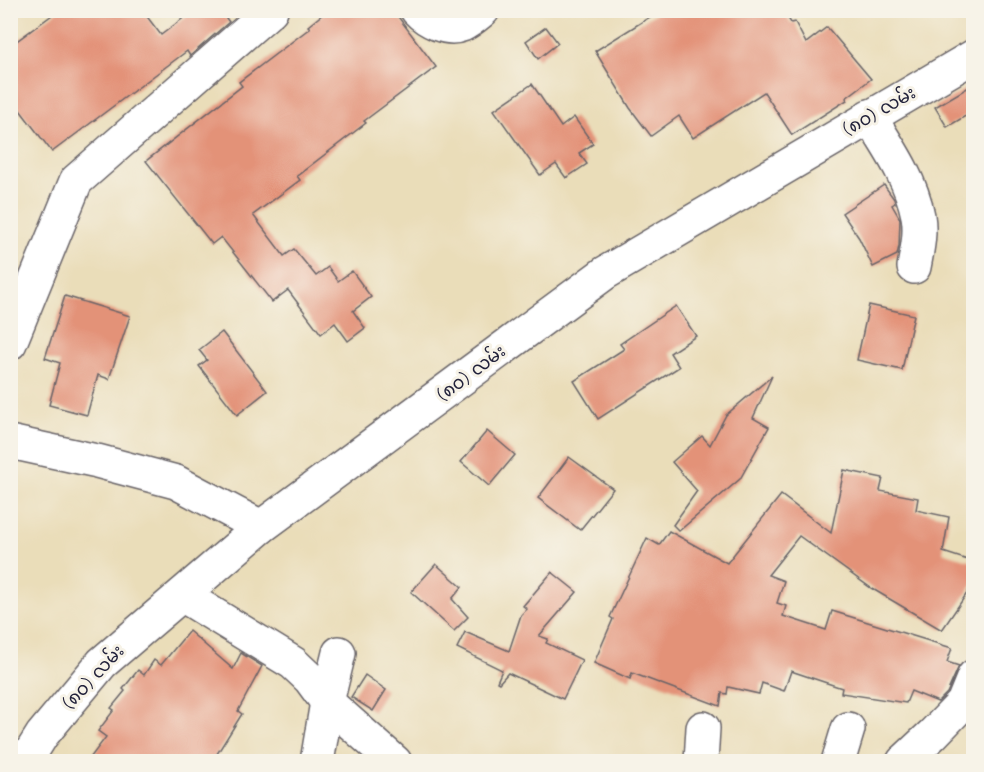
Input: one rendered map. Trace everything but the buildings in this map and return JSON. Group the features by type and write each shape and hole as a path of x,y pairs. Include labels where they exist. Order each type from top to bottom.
{"street":[{"path":"10,343 76,182 271,10"},
{"path":"417,10 425,20 440,25 461,26 483,10"},
{"name":"(၈၀) လမ်း","path":"25,762 42,735 102,663 261,527 605,273 974,56"},
{"path":"869,116 905,175 918,217 918,242 914,267"},
{"path":"10,442 97,461 176,482 261,527"},
{"path":"182,595 293,663 310,679 327,702 395,762"},
{"path":"317,762 327,702 339,653"},
{"path":"903,762 963,703 974,676"},
{"path":"701,762 703,728"},
{"path":"838,762 848,729"}]}
